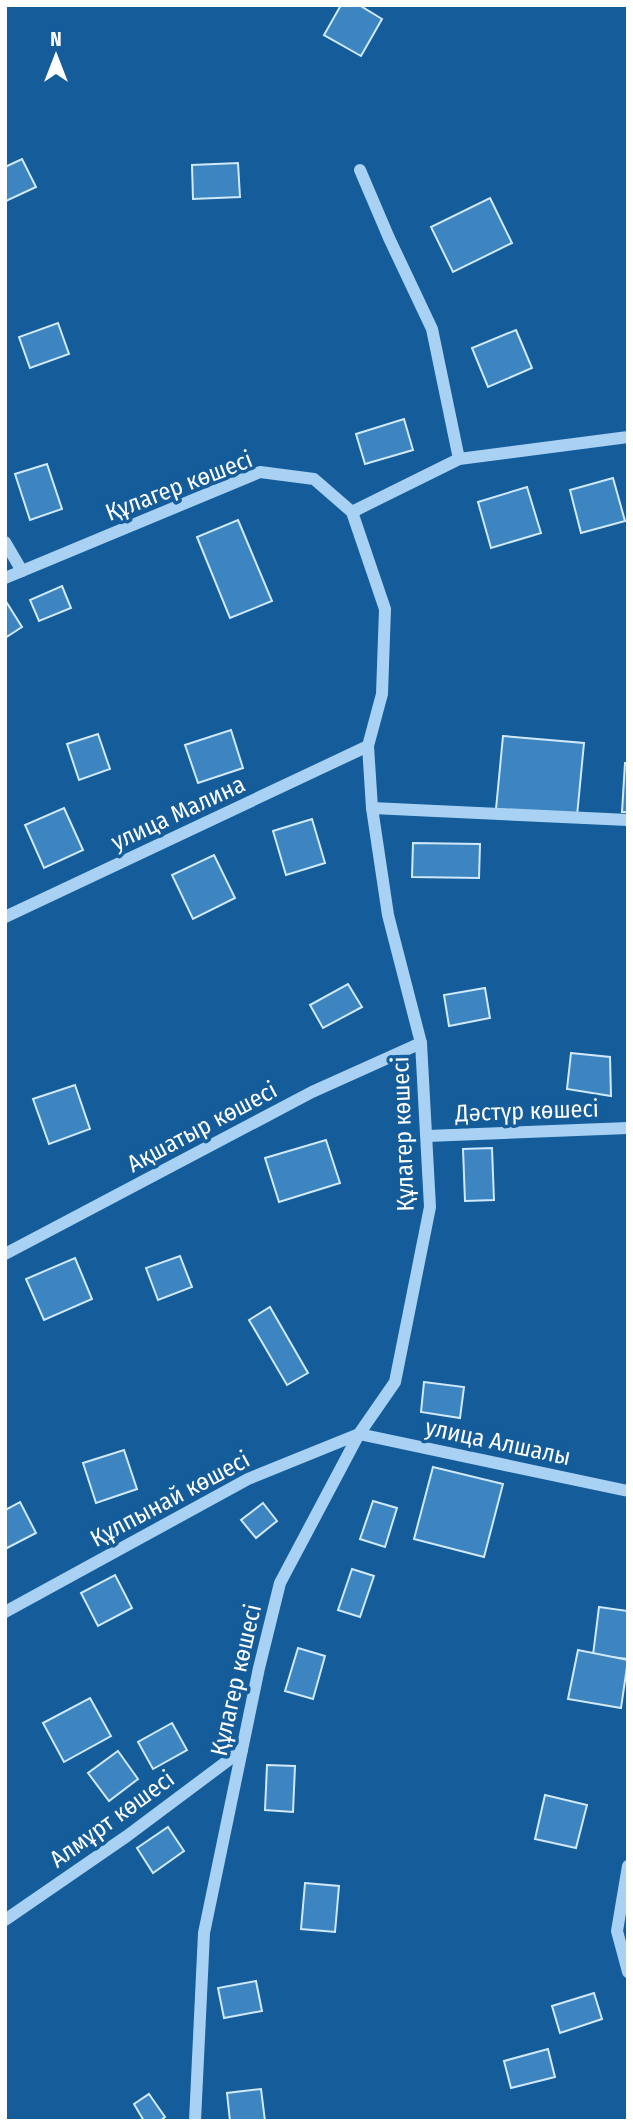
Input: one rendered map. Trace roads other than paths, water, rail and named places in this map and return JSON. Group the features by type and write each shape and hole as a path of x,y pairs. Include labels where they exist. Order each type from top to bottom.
{"street":[{"path":"360,170 432,328 459,458"},
{"path":"352,512 459,458 628,437"},
{"name":"Құлагер көшесі","path":"5,578 260,472 314,480 352,512 385,609 382,694 369,746 372,808 388,915 421,1043 430,1207 395,1382 359,1434 280,1583 204,1933 195,2121"},
{"path":"5,542 22,571"},
{"name":"улица Малина","path":"5,917 369,746"},
{"path":"372,808 628,820"},
{"name":"Ақшатыр көшесі","path":"5,1254 312,1092 421,1043"},
{"name":"Дәстүр көшесі","path":"427,1136 628,1128"},
{"name":"улица Алшалы","path":"359,1434 628,1491"},
{"name":"Құлпынай көшесі","path":"5,1612 248,1479 359,1434"},
{"name":"Алмұрт көшесі","path":"5,1920 127,1836 242,1750"},
{"path":"628,1866 617,1931 628,1972"}]}
